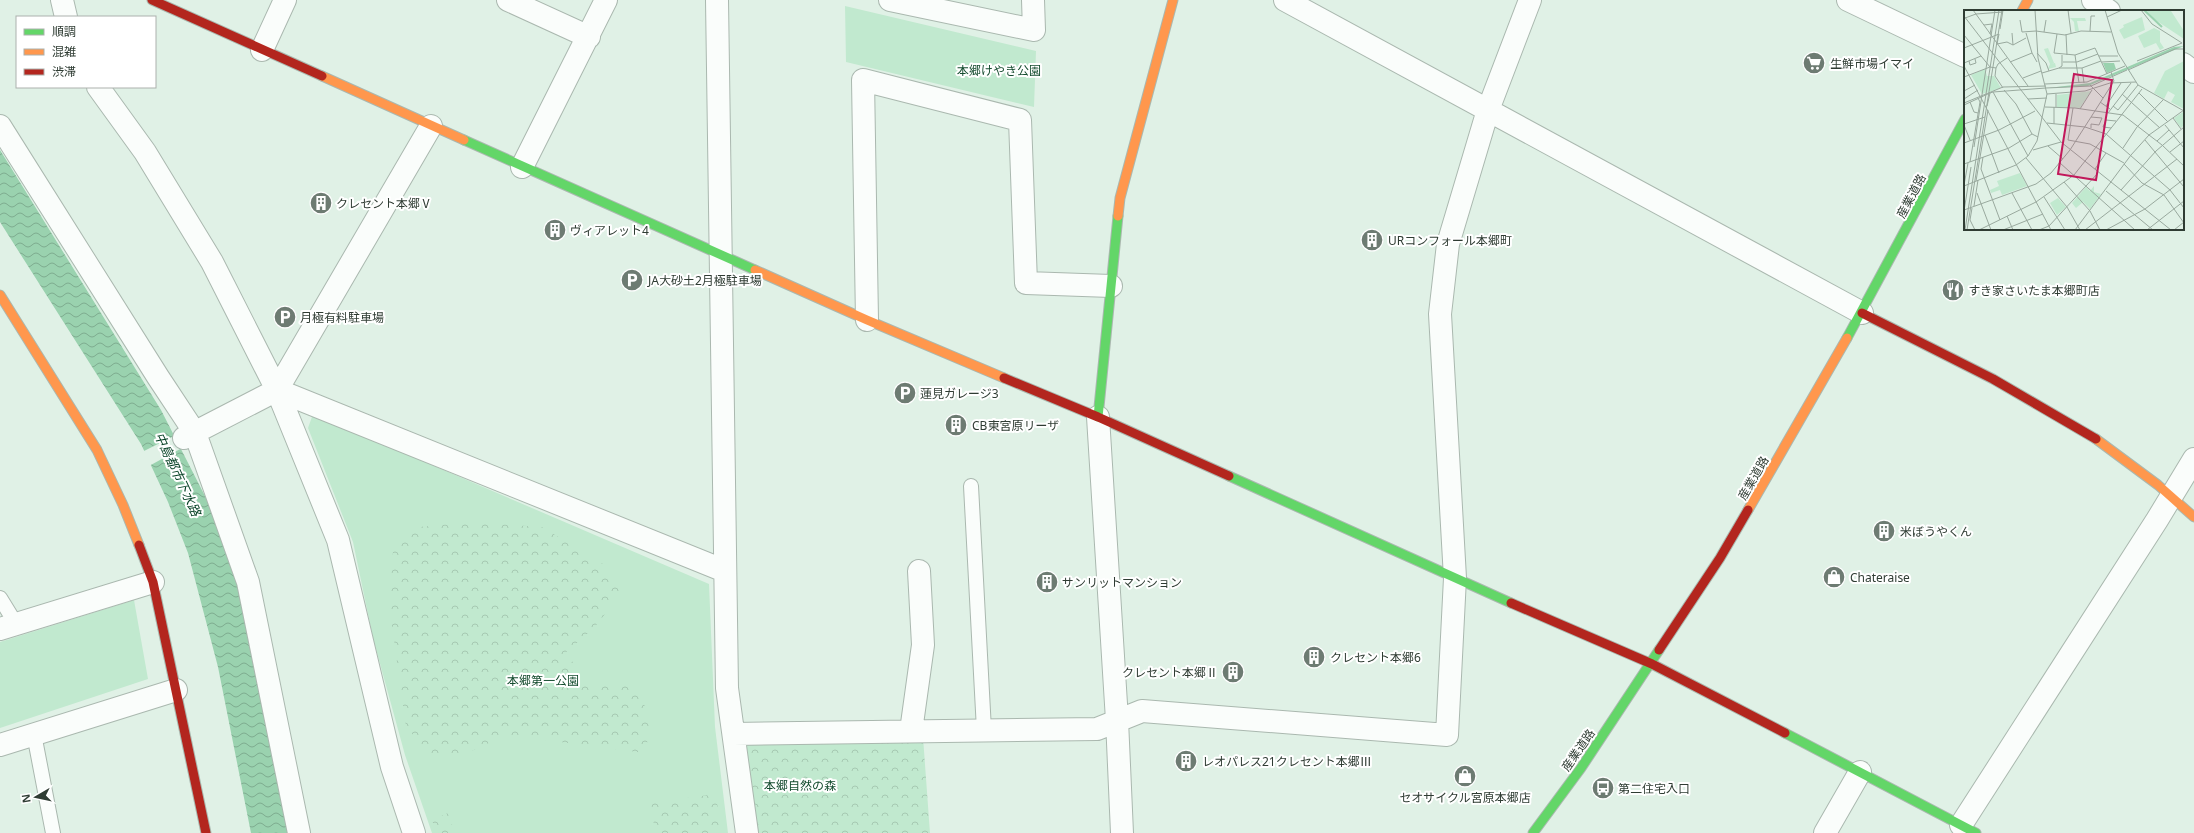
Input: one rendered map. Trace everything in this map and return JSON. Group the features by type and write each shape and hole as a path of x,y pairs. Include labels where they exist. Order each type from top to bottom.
{"street":[{"path":"62,0 66,16"},
{"path":"152,0 522,167 867,320 1098,417 1455,578 1652,664 1968,829 2153,527 2171,494 2194,459"},
{"path":"262,50 285,0"},
{"path":"508,0 589,37"},
{"path":"522,167 589,37 606,0"},
{"path":"717,0 727,688 747,833"},
{"path":"890,0 1034,30 1033,0"},
{"path":"1122,833 1117,720 1098,417 1120,198 1173,0"},
{"path":"1286,0 1862,314 2014,392 2085,431 2171,494 2194,517"},
{"path":"734,734 1096,729 1142,711 1447,735 1455,578 1440,314 1448,244 1488,110 1530,0"},
{"path":"1848,0 1964,56"},
{"path":"2023,10 2028,0"},
{"path":"2093,0 2108,10"},
{"path":"2184,65 2194,72"},
{"path":"867,320 863,80 1020,120 1026,283 1111,286"},
{"path":"99,88 145,152 212,262 277,390 338,540 392,767 414,833"},
{"name":"産業道路","path":"1533,833 1581,768 1652,664 1720,558 1862,314 1964,121"},
{"path":"0,126 158,378 190,436 248,582 299,833"},
{"path":"190,436 277,390 431,126"},
{"path":"0,295 97,450 120,499 153,582 206,833"},
{"path":"277,390 725,571"},
{"path":"911,731 923,645 919,571"},
{"path":"8,626 153,582"},
{"path":"0,745 176,690"},
{"path":"1825,833 1860,772"}],"lane":[{"path":"971,486 984,730"},
{"path":"0,598 8,626"},
{"path":"34,734 53,833"}],"green space":[{"name":"本郷けやき公園","path":"845,6 1036,51 1034,107 846,62"},
{"name":"本郷第一公園","path":"313,414 709,584 715,727 728,833 432,833 405,755 373,638 353,542 308,428"},
{"path":"470,522 542,527 608,567 621,594 593,629 565,653 593,686 633,684 652,719 645,753 507,735 469,752 434,758 406,727 389,604 393,551 419,527"},
{"path":"134,600 148,679 0,728 0,642"},
{"name":"本郷自然の森","path":"923,737 930,833 758,833 744,743"},
{"path":"716,794 721,833 655,833 651,803"},
{"path":"448,813 455,833 436,833 432,820"}],"water":[{"name":"中島都市下水路","path":"0,150 161,410 206,498 231,562 247,616 289,833 251,833 218,667 188,553 168,502 141,444 0,222"}],"pier":[{"path":"176,435 182,448 149,466 142,452"}],"traffic: fast":[{"path":"1847,338 1964,121"},
{"path":"464,140 755,270"},
{"path":"1098,417 1118,216"},
{"path":"1229,476 1511,603"},
{"path":"1533,833 1581,768 1659,650"},
{"path":"1785,733 1976,833"}],"traffic: slow":[{"path":"1118,216 1120,198 1173,0"},
{"path":"2023,10 2028,0"},
{"path":"322,76 464,140"},
{"path":"755,270 867,320 1004,378"},
{"path":"0,295 97,450 123,505 139,545"},
{"path":"1748,510 1847,338"},
{"path":"2096,439 2158,485 2194,517"}],"traffic: jam":[{"path":"152,0 322,76"},
{"path":"1862,313 1993,379 2096,439"},
{"path":"1004,378 1098,417 1229,476"},
{"path":"1659,650 1720,558 1748,510"},
{"path":"139,545 153,582 206,833"},
{"path":"1511,603 1652,664 1785,733"}],"place":[{"name":"生鮮市場イマイ","path":"1814,63"},
{"name":"クレセント本郷Ⅴ","path":"321,203"},
{"name":"ヴィアレット4","path":"555,230"},
{"name":"URコンフォール本郷町","path":"1372,240"},
{"name":"JA大砂土2月極駐車場","path":"632,280"},
{"name":"すき家さいたま本郷町店","path":"1953,290"},
{"name":"月極有料駐車場","path":"285,317"},
{"name":"蓮見ガレージ3","path":"905,393"},
{"name":"CB東宮原リーザ","path":"956,425"},
{"name":"米ぼうやくん","path":"1884,531"},
{"name":"Chateraise","path":"1834,577"},
{"name":"サンリットマンション","path":"1047,582"},
{"name":"クレセント本郷6","path":"1314,657"},
{"name":"クレセント本郷Ⅱ","path":"1233,672"},
{"name":"レオパレス21クレセント本郷Ⅲ","path":"1186,761"},
{"name":"セオサイクル宮原本郷店","path":"1465,776"},
{"name":"第二住宅入口","path":"1603,788"}]}
